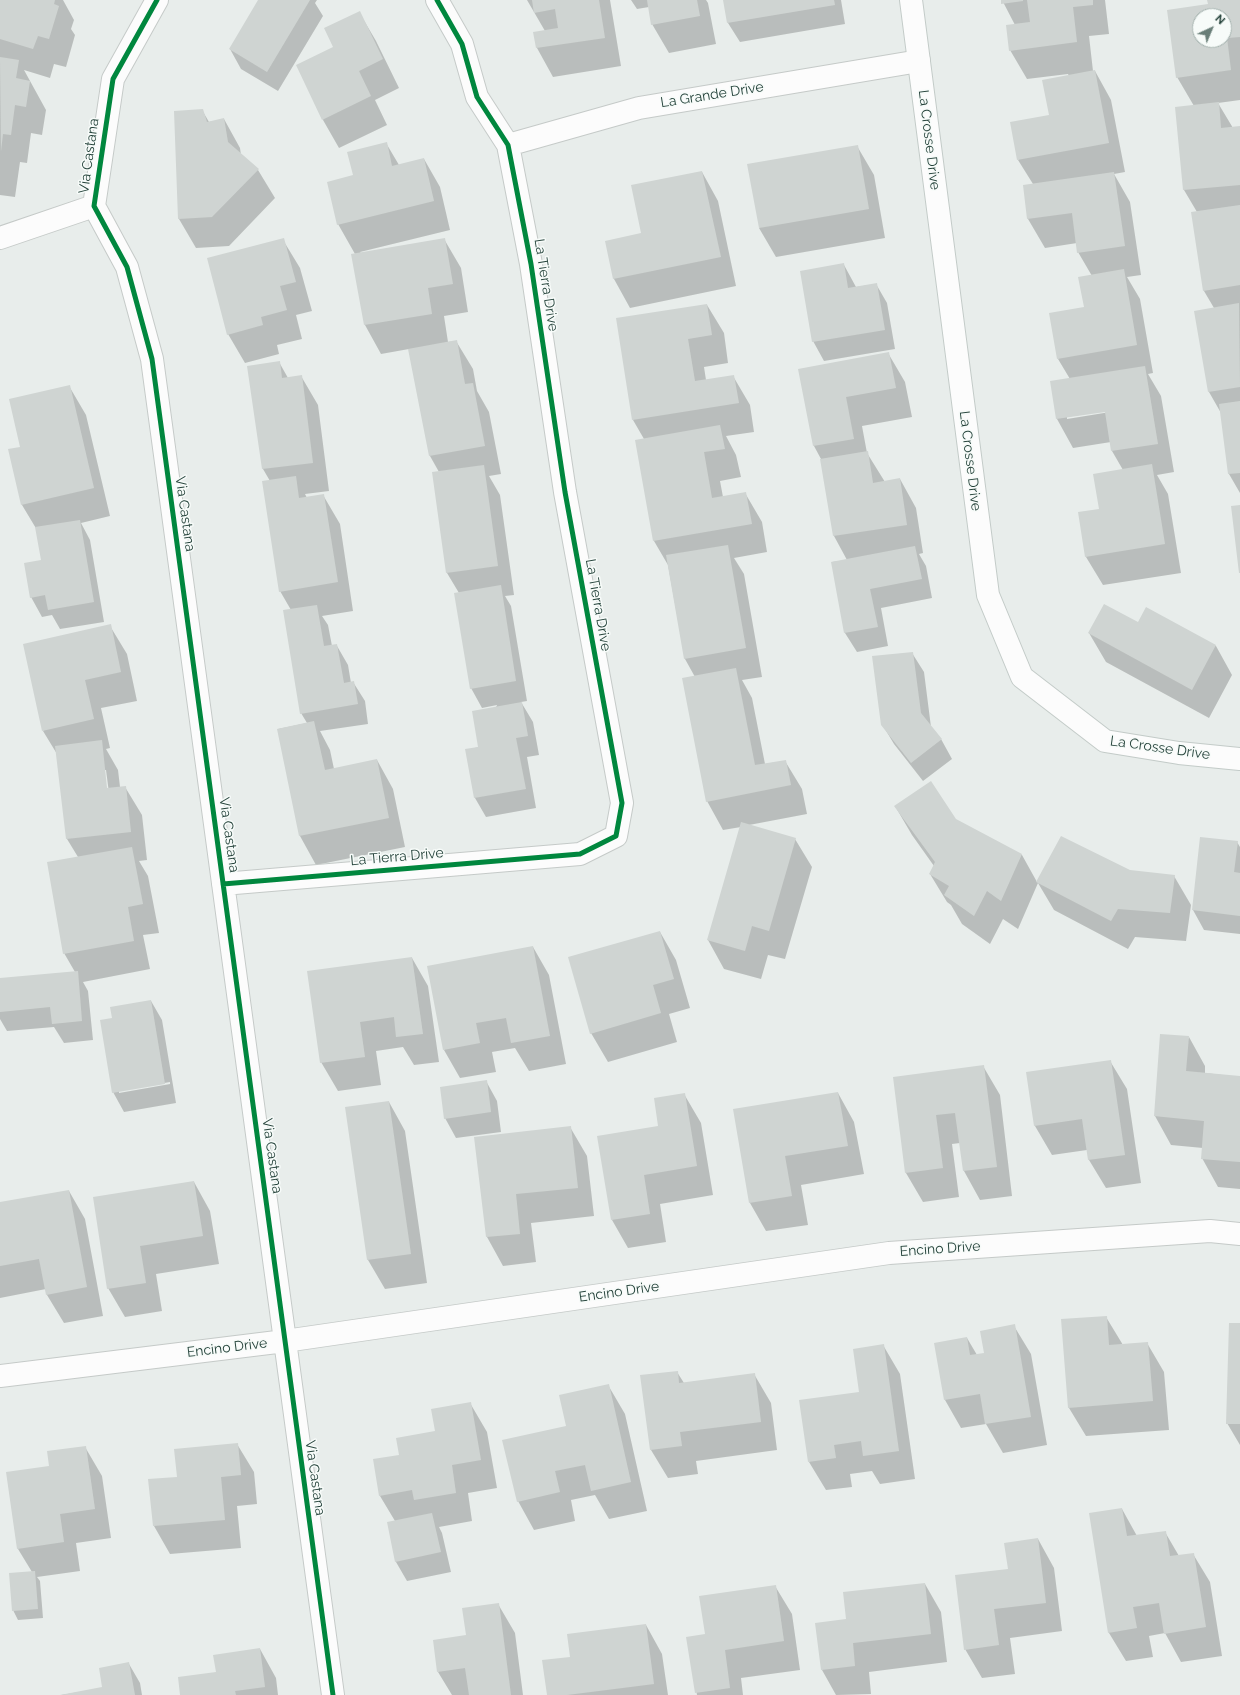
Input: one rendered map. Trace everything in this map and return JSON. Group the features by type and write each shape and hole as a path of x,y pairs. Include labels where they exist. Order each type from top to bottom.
{"street":[{"name":"Via Castana","path":"157,0 113,79 94,206 126,267 152,359 224,884 332,1695"},
{"name":"La Tierra Drive","path":"224,884 580,854 616,836 622,803 565,492 531,264 508,145 477,97 462,44 437,0"},
{"name":"La Crosse Drive","path":"911,0 988,595 1022,676 1105,741 1179,753 1240,759"},
{"name":"La Grande Drive","path":"508,145 639,108 919,61"},
{"path":"0,238 94,206"},
{"name":"Encino Drive","path":"0,1376 285,1341 889,1252 1210,1231 1240,1234"}],"building":[{"path":"0,0 55,0 54,4 59,6 49,39 38,36 33,49 0,39"},
{"path":"258,0 310,0 267,72 229,49"},
{"path":"532,0 599,0 605,38 536,48 533,32 558,28 555,9 534,13"},
{"path":"647,0 697,0 700,16 651,25"},
{"path":"723,0 834,0 835,5 727,23"},
{"path":"1001,0 1023,0 1023,1 1001,4"},
{"path":"1027,0 1093,0 1093,5 1073,7 1077,42 1009,51 1006,25 1030,22"},
{"path":"1207,0 1240,0 1240,37 1232,38 1232,8 1192,8 1192,48 1228,48 1231,70 1176,78 1167,10 1208,4"},
{"path":"360,11 383,59 359,71 371,96 322,120 296,65 333,47 324,28"},
{"path":"0,57 19,60 16,78 30,81 26,107 15,105 11,135 3,134 1,151"},
{"path":"1095,70 1109,143 1017,160 1010,122 1049,115 1042,80"},
{"path":"1219,102 1221,128 1240,126 1240,185 1183,190 1175,107"},
{"path":"203,109 207,122 224,118 228,142 259,169 212,217 178,219 174,111"},
{"path":"387,142 392,166 424,158 434,201 337,225 327,182 353,175 347,152"},
{"path":"858,145 869,209 759,228 747,164"},
{"path":"702,171 721,257 613,279 605,241 641,233 631,185"},
{"path":"1114,172 1125,246 1077,253 1072,213 1027,219 1023,185"},
{"path":"1240,205 1240,285 1203,291 1191,212"},
{"path":"284,238 296,282 280,286 287,310 261,317 263,325 227,335 207,258"},
{"path":"445,238 453,284 428,288 432,314 364,325 351,254"},
{"path":"844,263 848,288 877,283 885,330 812,342 800,271"},
{"path":"1124,269 1137,345 1057,359 1049,313 1084,307 1078,277"},
{"path":"1239,303 1240,387 1208,392 1194,311"},
{"path":"707,304 712,335 688,339 695,381 734,375 739,403 632,420 616,318"},
{"path":"457,340 465,384 473,383 485,446 429,456 408,349"},
{"path":"889,352 896,388 846,397 854,439 813,446 798,369"},
{"path":"280,361 282,378 302,375 313,463 262,469 247,366"},
{"path":"1145,366 1158,444 1111,451 1105,412 1056,419 1050,381"},
{"path":"70,385 94,488 21,505 8,449 20,447 9,399"},
{"path":"1240,401 1240,473 1228,474 1219,404"},
{"path":"720,425 725,449 704,452 712,498 746,492 752,524 653,541 635,440"},
{"path":"868,451 873,483 900,478 907,525 833,536 820,459"},
{"path":"1152,464 1165,544 1085,557 1078,512 1099,509 1093,474"},
{"path":"484,465 498,566 446,573 432,472"},
{"path":"296,476 299,498 324,494 338,582 279,592 262,481"},
{"path":"1240,505 1240,573 1239,573 1231,506"},
{"path":"80,520 94,602 48,610 45,595 30,598 24,563 41,560 35,527"},
{"path":"728,545 746,648 684,659 666,555"},
{"path":"915,546 922,579 870,589 878,627 844,633 831,562"},
{"path":"501,585 516,681 470,689 454,593"},
{"path":"1104,604 1138,622 1146,607 1216,645 1192,690 1088,633"},
{"path":"317,605 324,646 337,644 344,683 354,681 358,704 300,714 283,610"},
{"path":"111,624 121,672 85,680 94,719 42,731 23,644"},
{"path":"913,652 921,713 942,739 911,763 881,725 872,656"},
{"path":"736,668 755,765 786,760 791,785 706,802 682,678"},
{"path":"522,702 528,736 516,738 526,789 474,798 465,749 478,747 472,711"},
{"path":"314,721 325,770 377,759 389,818 299,836 277,729"},
{"path":"102,740 107,788 126,786 131,832 66,839 55,746"},
{"path":"931,781 956,819 1022,854 1001,901 987,891 974,916 944,895 949,886 929,874 935,862 894,806"},
{"path":"741,822 796,838 769,931 752,926 745,951 707,940"},
{"path":"1061,836 1130,870 1175,875 1170,913 1118,909 1111,921 1036,882"},
{"path":"1200,837 1238,841 1234,872 1240,873 1240,916 1192,910"},
{"path":"132,847 143,904 128,907 134,941 63,954 47,862"},
{"path":"660,931 674,979 653,985 661,1013 590,1034 568,957"},
{"path":"533,946 550,1036 511,1043 506,1018 476,1023 480,1043 443,1050 427,966"},
{"path":"412,957 423,1034 396,1037 394,1017 360,1022 365,1057 320,1063 307,971"},
{"path":"78,971 82,1021 52,1024 50,1007 0,1012 0,978"},
{"path":"151,1000 165,1084 112,1093 100,1020 112,1018 110,1007"},
{"path":"1160,1034 1189,1036 1186,1071 1240,1076 1240,1162 1201,1159 1204,1121 1154,1116"},
{"path":"1111,1060 1125,1155 1088,1160 1082,1119 1034,1126 1026,1072"},
{"path":"984,1065 997,1167 963,1171 955,1113 936,1115 943,1168 905,1173 893,1077"},
{"path":"487,1080 491,1112 444,1119 440,1087"},
{"path":"838,1092 848,1146 785,1156 792,1196 749,1203 733,1109"},
{"path":"685,1093 697,1166 644,1175 650,1214 611,1220 597,1136 658,1126 654,1098"},
{"path":"389,1101 411,1254 367,1260 345,1107"},
{"path":"571,1126 578,1188 516,1194 520,1234 486,1237 474,1137"},
{"path":"194,1181 203,1236 140,1246 146,1283 107,1289 93,1197"},
{"path":"69,1190 87,1287 46,1295 39,1259 0,1266 0,1202"},
{"path":"1107,1316 1109,1345 1148,1342 1153,1401 1068,1408 1061,1319"},
{"path":"1229,1323 1240,1323 1240,1424 1226,1424"},
{"path":"1015,1324 1031,1417 985,1424 980,1394 944,1400 934,1343 967,1337 970,1355 984,1353 980,1331"},
{"path":"884,1344 899,1451 863,1456 861,1441 834,1445 836,1458 808,1462 799,1400 859,1392 853,1349"},
{"path":"678,1371 679,1383 755,1373 761,1422 680,1432 682,1446 650,1450 640,1375"},
{"path":"609,1384 631,1482 591,1491 585,1465 555,1471 560,1492 517,1502 502,1440 566,1426 559,1395"},
{"path":"471,1402 481,1460 452,1465 456,1493 414,1500 412,1490 379,1496 373,1459 399,1455 396,1438 435,1431 431,1409"},
{"path":"238,1443 241,1475 221,1477 225,1520 153,1526 148,1479 177,1477 174,1449"},
{"path":"86,1446 95,1509 60,1514 64,1542 17,1549 6,1472 49,1466 47,1451"},
{"path":"1122,1508 1127,1536 1166,1531 1170,1556 1194,1553 1206,1627 1164,1634 1159,1603 1133,1607 1137,1628 1108,1633 1089,1513"},
{"path":"432,1513 441,1552 395,1562 387,1522"},
{"path":"1038,1538 1046,1603 994,1609 999,1645 964,1650 955,1575 1008,1569 1004,1543"},
{"path":"35,1571 38,1609 12,1611 9,1573"},
{"path":"925,1583 931,1634 853,1643 855,1666 821,1670 815,1623 846,1619 843,1592"},
{"path":"776,1585 784,1641 725,1650 730,1688 695,1693 686,1637 705,1634 699,1596"},
{"path":"499,1603 511,1695 469,1695 465,1668 437,1672 433,1640 466,1635 462,1608"},
{"path":"646,1624 654,1684 567,1695 547,1695 542,1660 570,1657 567,1634"},
{"path":"260,1648 265,1687 235,1691 236,1695 180,1695 178,1677 216,1672 213,1655"},
{"path":"129,1662 135,1695 60,1695 102,1687 99,1668"}],"cycle path":[{"path":"157,0 113,79 94,206 127,267 152,359 333,1695"},
{"path":"223,884 580,854 616,836 622,803 565,492 531,264 508,145 477,97 462,44 437,0"}]}
